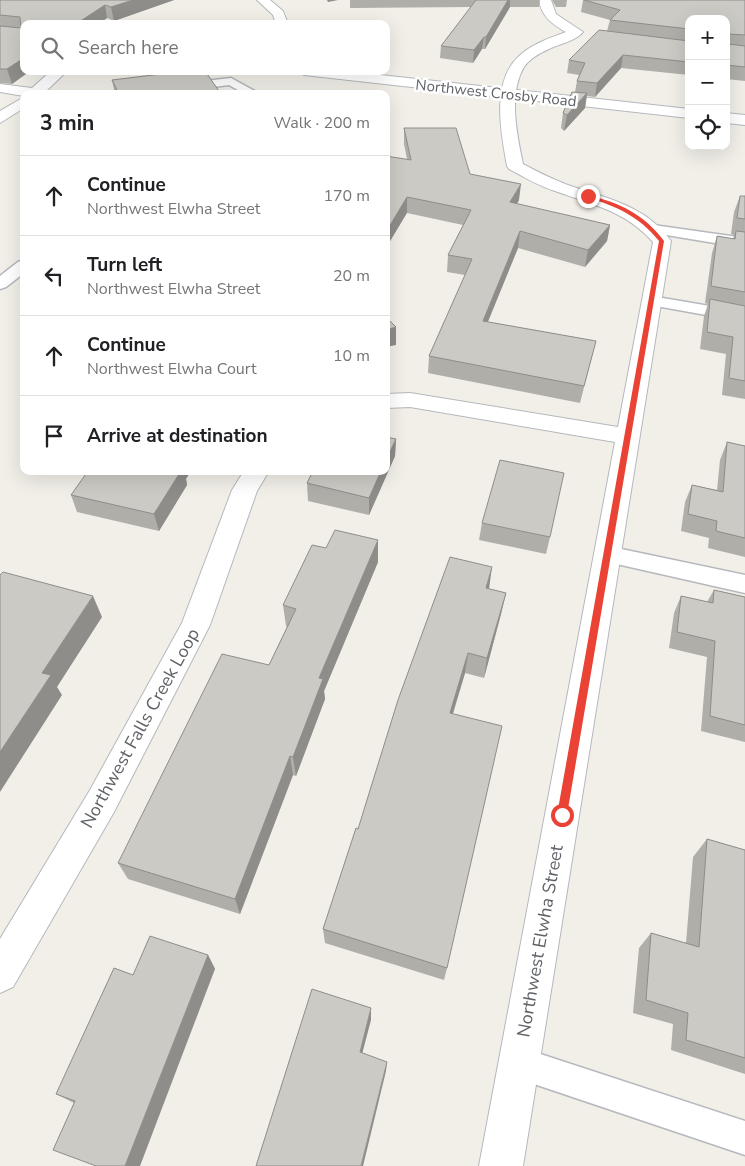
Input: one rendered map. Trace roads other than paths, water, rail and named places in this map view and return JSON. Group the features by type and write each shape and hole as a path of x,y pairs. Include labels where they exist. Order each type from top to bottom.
{"street":[{"path":"263,0 279,14 281,20"},
{"path":"545,0 546,10 556,21 577,32 593,36"},
{"path":"577,32 544,47 518,66 508,94 515,166 558,187 618,205 635,214 653,229"},
{"path":"38,90 55,75"},
{"name":"Northwest Crosby Road","path":"339,75 685,114"},
{"path":"0,88 20,93"},
{"path":"0,118 20,104"},
{"path":"730,118 745,120"},
{"name":"Northwest Elwha Street","path":"501,1166 662,241 653,229"},
{"path":"390,401 428,402 628,436"},
{"name":"Northwest Falls Creek Loop","path":"0,974 102,801 196,625 246,490 254,475"}],"lane":[{"path":"156,90 231,80 237,75"},
{"path":"231,80 247,90"},
{"path":"653,229 745,243"},
{"path":"0,284 20,267"},
{"path":"651,302 745,317"},
{"path":"607,554 745,584"},
{"path":"519,1063 745,1138"}]}
